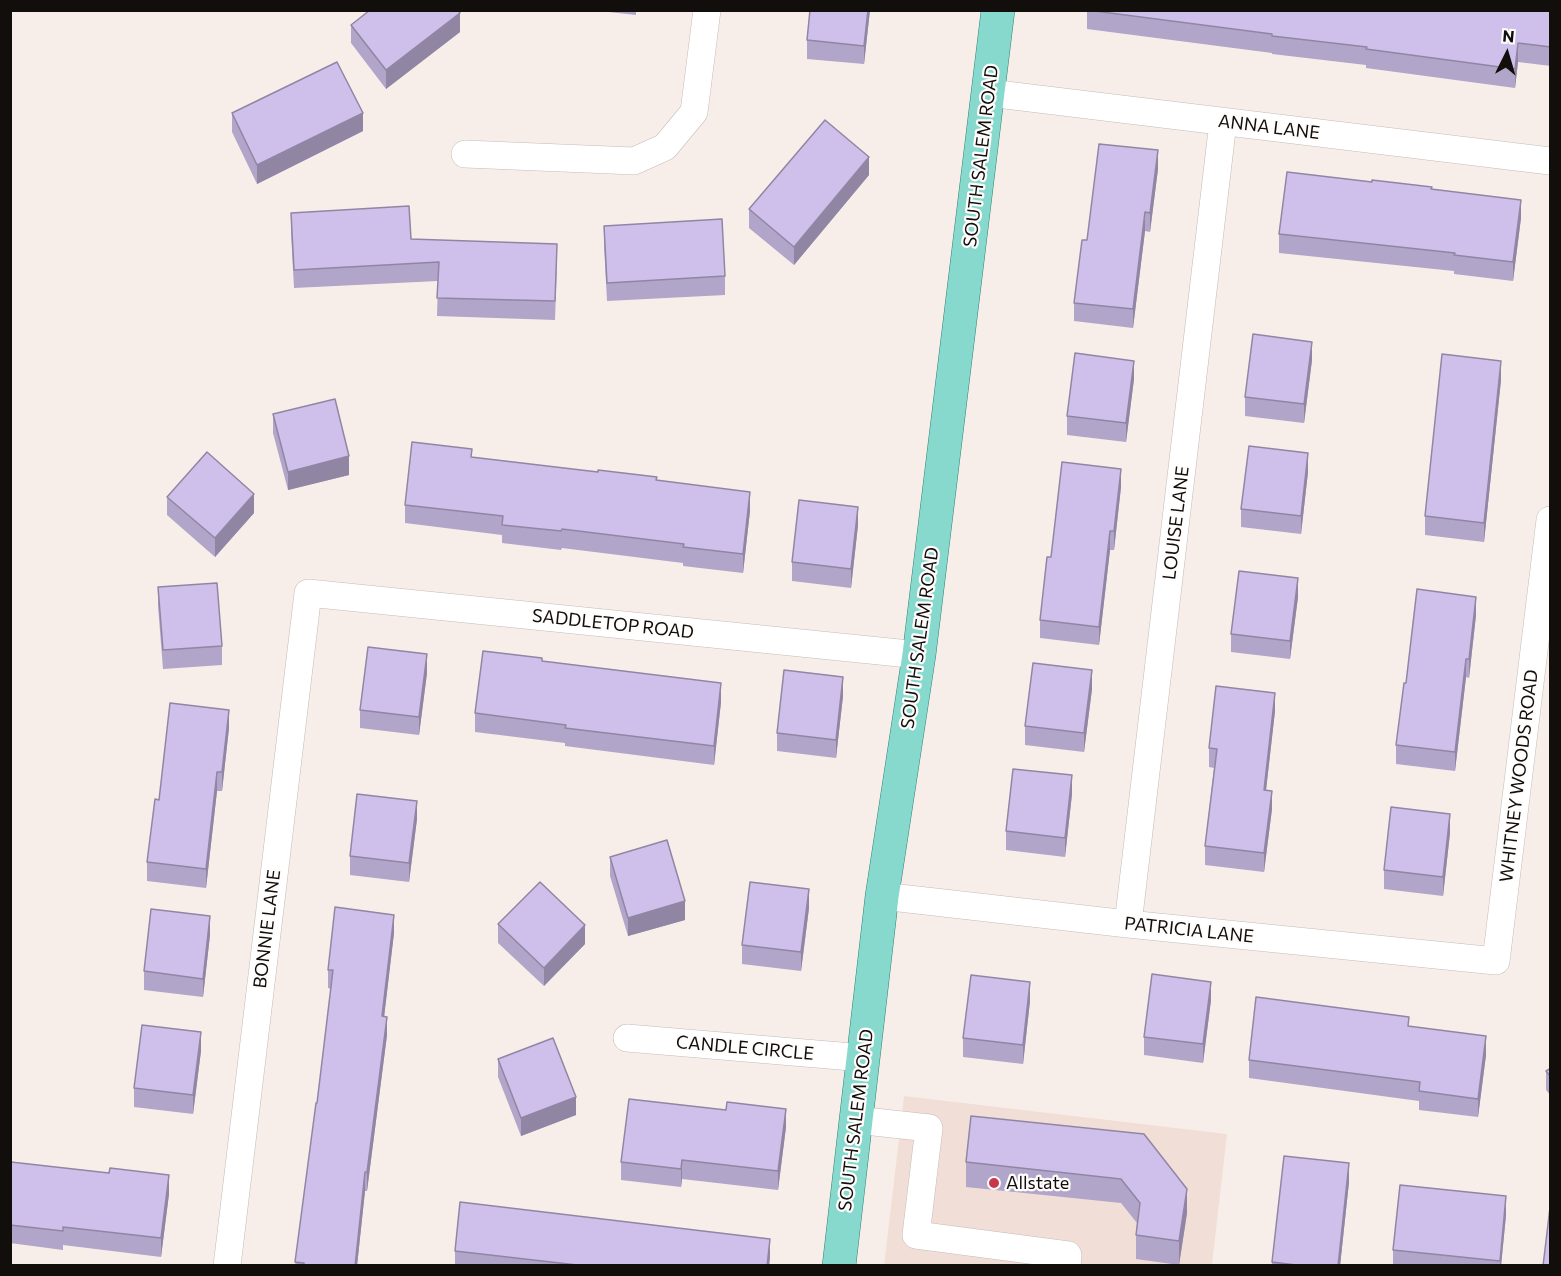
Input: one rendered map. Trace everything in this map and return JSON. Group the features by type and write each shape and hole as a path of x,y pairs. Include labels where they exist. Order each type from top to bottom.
{"main road":[{"name":"SOUTH SALEM ROAD","path":"839,1266 882,896 920,655 998,10"}],"street":[{"path":"465,154 634,161 665,147 694,112 707,10"},
{"name":"ANNA LANE","path":"989,93 1551,161"},
{"name":"LOUISE LANE","path":"1128,924 1223,122"},
{"name":"WHITNEY WOODS ROAD","path":"1496,961 1551,520"},
{"name":"SADDLETOP ROAD","path":"308,593 920,655"},
{"name":"BONNIE LANE","path":"227,1266 308,593"},
{"name":"PATRICIA LANE","path":"882,896 1128,924 1496,961"},
{"name":"CANDLE CIRCLE","path":"627,1038 864,1058"},
{"path":"856,1120 929,1128 916,1235 1068,1255 1067,1266"}],"shaded area":[{"path":"904,1096 1227,1134 1212,1265 884,1266"}],"building":[{"path":"370,10 458,10 460,13 386,70 351,25"},
{"path":"810,10 868,10 864,46 807,40"},
{"path":"1087,10 1551,10 1551,47 1518,43 1515,69"},
{"path":"337,62 363,113 257,165 232,113"},
{"path":"825,120 869,157 794,247 749,209"},
{"path":"1099,144 1158,150 1150,213 1145,212 1133,309 1074,303 1082,240 1087,240"},
{"path":"1287,172 1432,187 1431,189 1521,200 1513,262 1454,255 1455,253 1279,234"},
{"path":"409,206 411,239 557,244 555,301 437,298 439,262 294,270 291,213"},
{"path":"722,219 725,276 607,283 604,226"},
{"path":"1253,334 1312,342 1304,404 1245,397"},
{"path":"1075,353 1134,361 1126,423 1067,416"},
{"path":"1442,354 1501,361 1484,523 1425,516"},
{"path":"335,399 349,456 288,472 273,414"},
{"path":"412,442 472,449 471,457 657,477 656,480 750,492 743,554 683,547 684,544 562,529 561,531 502,525 503,516 405,505"},
{"path":"1249,446 1308,453 1301,516 1241,509"},
{"path":"207,452 254,494 215,538 167,497"},
{"path":"1062,462 1121,469 1114,531 1110,531 1099,627 1040,620 1047,557 1051,557"},
{"path":"799,500 858,507 851,569 792,562"},
{"path":"1239,571 1298,578 1290,641 1231,634"},
{"path":"217,583 222,646 163,650 158,587"},
{"path":"1417,589 1476,597 1455,752 1396,745"},
{"path":"368,647 427,654 419,717 360,710"},
{"path":"483,651 542,658 542,661 721,683 714,746 565,728 566,725 475,713"},
{"path":"1033,663 1092,670 1084,733 1025,726"},
{"path":"784,670 843,677 836,740 777,733"},
{"path":"1216,686 1275,693 1264,790 1272,791 1264,853 1205,846 1217,749 1209,748"},
{"path":"170,703 229,710 222,772 217,772 206,869 147,862 155,799 159,800"},
{"path":"1013,769 1072,775 1065,838 1006,831"},
{"path":"357,794 417,801 409,863 350,856"},
{"path":"1391,807 1450,814 1443,877 1384,870"},
{"path":"667,840 685,901 628,918 610,857"},
{"path":"540,882 585,925 544,968 498,924"},
{"path":"750,882 809,889 801,952 742,945"},
{"path":"335,907 394,915 382,1016 387,1017 367,1172 365,1172 355,1266 304,1266 304,1263 295,1262 333,970 328,970"},
{"path":"151,909 210,916 203,979 144,971"},
{"path":"1152,974 1211,982 1203,1044 1144,1037"},
{"path":"971,975 1030,982 1023,1045 963,1038"},
{"path":"1256,997 1409,1017 1408,1026 1486,1036 1478,1099 1419,1091 1420,1082 1249,1060"},
{"path":"142,1025 201,1032 193,1095 134,1088"},
{"path":"553,1038 576,1097 521,1118 498,1059"},
{"path":"629,1099 726,1110 727,1102 786,1109 778,1171 682,1160 681,1169 621,1162"},
{"path":"971,1116 1144,1134 1187,1189 1179,1241 1136,1235 1140,1203 1121,1179 966,1162"},
{"path":"1284,1156 1349,1163 1338,1266 1304,1266 1272,1262"},
{"path":"11,1162 109,1173 110,1168 169,1175 161,1238 63,1227 63,1231 10,1225"},
{"path":"1400,1185 1506,1196 1500,1261 1393,1250"},
{"path":"1551,1199 1551,1266 1543,1266"},
{"path":"460,1202 770,1239 767,1266 586,1266 455,1251"}],"place":[{"name":"Allstate","path":"994,1183"}]}
